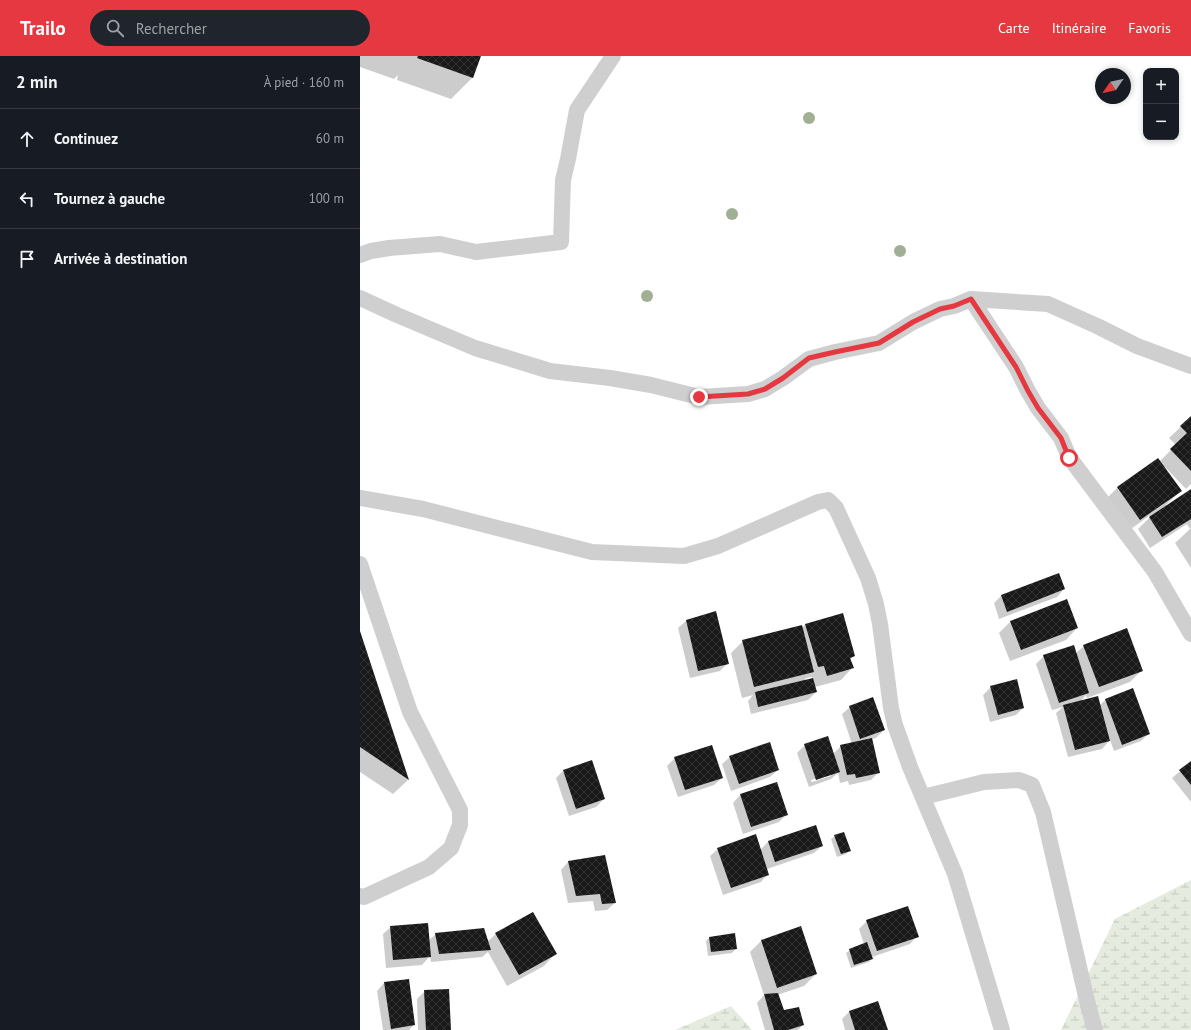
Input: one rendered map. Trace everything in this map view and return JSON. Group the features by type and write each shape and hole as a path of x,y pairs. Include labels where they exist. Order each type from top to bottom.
{"street":[{"path":"360,255 371,251 389,248 440,244 476,252 561,242 562,180 568,159 577,110 613,56"},
{"path":"360,298 475,348 550,371 610,378 644,384 699,397 748,394 765,389 783,378 809,358 879,343 913,322 940,309 954,306 971,299 1048,304 1137,346 1191,366"},
{"path":"971,299 1016,367 1038,408 1061,438 1069,458 1155,572 1191,634"},
{"path":"360,498 423,509 592,552 684,556 718,546 818,502 828,500 836,508 868,578 880,624 891,708 895,725 955,874 1002,1030"},
{"path":"360,564 410,712 460,810 460,825 451,848 428,867 364,897 360,896"},
{"path":"923,797 984,782 1019,780 1032,785 1043,812 1095,1030"}],"green space":[{"path":"1191,880 1191,1030 1061,1030 1115,919"},
{"path":"731,1006 752,1030 675,1030"}],"building":[{"path":"418,56 481,56 473,78 417,58"},
{"path":"1191,416 1191,471 1170,449 1187,433 1180,426"},
{"path":"1158,458 1182,491 1140,520 1117,487"},
{"path":"1191,489 1191,519 1162,537 1149,517"},
{"path":"1059,573 1065,589 1007,612 1001,595"},
{"path":"1067,599 1078,628 1021,650 1010,621"},
{"path":"716,611 729,664 698,671 686,620"},
{"path":"843,613 855,656 850,658 854,668 827,676 824,666 818,667 805,624"},
{"path":"802,625 814,672 754,687 742,640"},
{"path":"1127,628 1143,671 1099,687 1083,645"},
{"path":"360,631 409,780 360,747"},
{"path":"1074,645 1089,693 1059,703 1043,655"},
{"path":"813,678 817,692 758,707 755,692"},
{"path":"1017,679 1024,708 998,715 990,686"},
{"path":"1133,688 1150,734 1122,745 1105,699"},
{"path":"1098,696 1110,741 1075,750 1063,705"},
{"path":"873,697 885,730 860,739 849,706"},
{"path":"828,736 840,772 816,780 804,744"},
{"path":"872,738 880,773 856,778 855,774 847,775 840,745"},
{"path":"770,742 779,770 739,784 729,756"},
{"path":"712,745 723,778 685,790 674,757"},
{"path":"592,760 605,799 576,809 563,770"},
{"path":"1191,761 1191,785 1179,770"},
{"path":"777,782 788,815 751,827 740,794"},
{"path":"816,825 823,846 775,862 768,841"},
{"path":"844,832 851,851 841,854 834,835"},
{"path":"756,834 769,875 731,888 717,848"},
{"path":"605,855 616,903 602,904 600,894 576,896 568,861"},
{"path":"908,906 919,937 877,951 866,920"},
{"path":"533,912 557,954 519,975 495,933"},
{"path":"428,923 431,957 393,960 390,926"},
{"path":"801,926 817,974 777,988 761,940"},
{"path":"484,928 491,950 439,954 435,933"},
{"path":"735,933 737,949 711,952 709,937"},
{"path":"867,942 873,959 854,965 849,949"},
{"path":"409,979 415,1025 391,1029 384,982"},
{"path":"449,989 451,1030 426,1030 424,990"},
{"path":"778,993 784,1010 799,1007 804,1025 788,1030 774,1030 764,994"},
{"path":"878,1001 888,1030 855,1030 849,1011"}],"route":[{"path":"699,397 748,394 765,389 783,378 809,358 879,343 913,322 940,309 954,306 971,299 1016,367 1038,408 1061,438 1069,458"}]}
